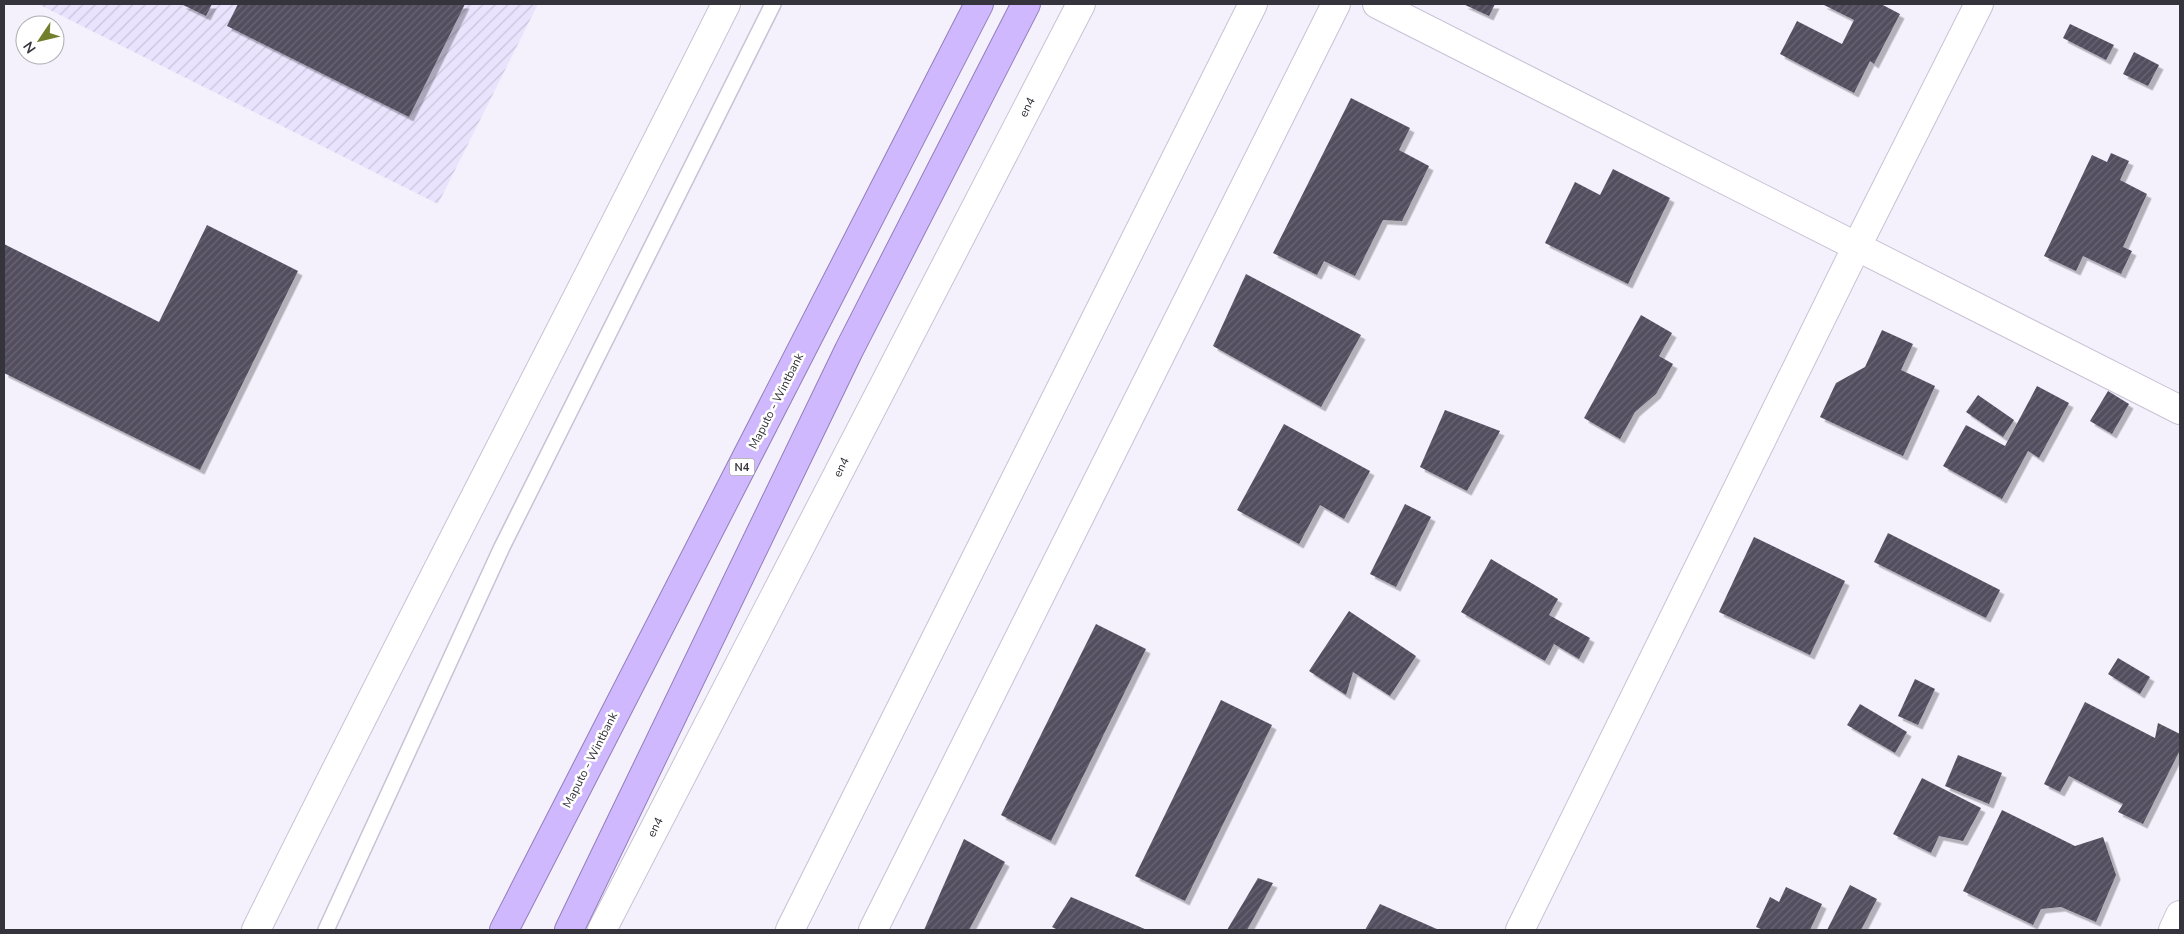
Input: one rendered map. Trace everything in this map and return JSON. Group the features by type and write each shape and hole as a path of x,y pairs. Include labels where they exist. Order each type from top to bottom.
{"highway":[{"name":"Maputo - Wintbank","path":"504,930 979,4"},
{"path":"569,930 849,350 1026,4"}],"street":[{"path":"256,930 329,782 610,235 726,4"},
{"name":"en4","path":"602,930 1081,4"},
{"path":"790,930 1253,4"},
{"path":"873,930 1336,4"},
{"path":"1378,4 2180,410"},
{"path":"1520,930 1857,246 1979,4"},
{"path":"2173,930 2180,915"}],"lane":[{"path":"326,930 502,548 773,4"}],"shaded area":[{"path":"38,4 538,4 438,204 65,18 65,15 60,15"}],"building":[{"path":"181,4 212,4 206,16"},
{"path":"238,4 465,4 409,117 227,26"},
{"path":"1463,4 1495,4 1489,16"},
{"path":"1822,4 1881,4 1900,14 1874,64 1870,61 1854,93 1780,54 1797,21 1842,44 1854,20"},
{"path":"2070,24 2114,45 2106,60 2063,38"},
{"path":"2134,52 2159,65 2148,86 2123,74"},
{"path":"1351,98 1410,128 1399,150 1429,166 1402,221 1383,220 1355,276 1324,261 1317,275 1273,253"},
{"path":"2111,153 2129,161 2120,180 2147,194 2123,247 2132,251 2121,274 2083,256 2076,271 2044,256 2092,155 2107,162"},
{"path":"1613,169 1670,198 1628,284 1545,243 1575,182 1600,195"},
{"path":"207,225 298,271 200,470 4,373 4,244 159,322"},
{"path":"1246,274 1361,335 1321,407 1213,346"},
{"path":"1641,315 1672,333 1659,356 1673,364 1656,394 1635,412 1620,439 1584,418"},
{"path":"1882,330 1913,344 1901,370 1935,386 1903,456 1820,417 1836,383 1865,367"},
{"path":"2037,386 2069,403 2039,458 2028,451 2002,499 1943,466 1966,425 2005,446"},
{"path":"2108,391 2129,404 2112,434 2090,421"},
{"path":"1978,395 2014,420 2003,437 1966,412"},
{"path":"1445,410 1500,431 1467,491 1420,467"},
{"path":"1284,424 1370,471 1344,519 1320,505 1299,544 1237,510"},
{"path":"1405,504 1431,517 1396,587 1370,574"},
{"path":"1888,533 2000,590 1986,618 1874,562"},
{"path":"1754,537 1845,581 1810,655 1719,612"},
{"path":"1491,559 1558,599 1549,615 1590,638 1579,659 1554,644 1545,661 1461,612"},
{"path":"1349,611 1416,656 1390,696 1353,672 1346,695 1309,671"},
{"path":"1096,624 1146,649 1051,841 1001,815"},
{"path":"2118,658 2150,677 2140,694 2108,674"},
{"path":"1915,679 1935,689 1918,725 1898,716"},
{"path":"1221,700 1272,725 1185,901 1135,876"},
{"path":"2085,702 2155,738 2158,723 2180,734 2180,750 2143,824 2118,812 2123,804 2069,776 2060,792 2044,784"},
{"path":"1860,704 1907,732 1895,753 1847,725"},
{"path":"1958,755 2002,773 1989,804 1945,786"},
{"path":"1922,778 1981,808 1963,841 1939,836 1931,853 1893,834"},
{"path":"2002,810 2075,846 2103,837 2116,875 2096,922 2061,907 2041,909 2033,925 1963,891"},
{"path":"964,839 1005,862 969,930 924,930"},
{"path":"1258,878 1273,883 1247,930 1227,930"},
{"path":"1850,885 1877,899 1861,930 1827,930"},
{"path":"1786,887 1822,904 1810,930 1763,930 1756,927 1770,897 1779,902"},
{"path":"1071,897 1147,930 1058,930 1052,927"},
{"path":"1380,904 1439,930 1365,930"}]}
